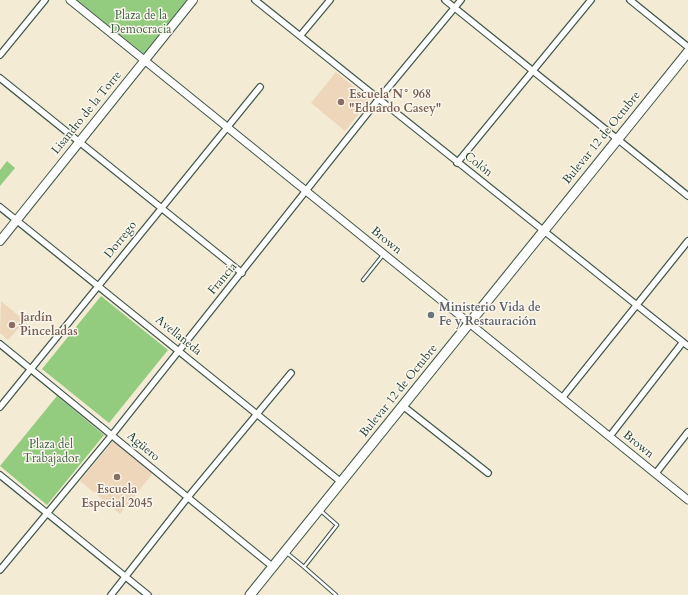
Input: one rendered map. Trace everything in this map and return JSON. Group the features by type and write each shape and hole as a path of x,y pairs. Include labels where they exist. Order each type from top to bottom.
{"highway":[{"name":"Bulevar 12 de Octubre","path":"250,595 470,323 542,230 688,52"}],"main road":[{"name":"Lisandro de la Torre","path":"0,241 193,0"}],"street":[{"path":"0,56 44,0"},
{"name":"Brown","path":"70,0 688,500"},
{"name":"Colón","path":"255,0 378,100 688,346"},
{"path":"300,36 330,0"},
{"path":"445,0 688,196"},
{"name":"Francia","path":"0,570 112,435 378,100 461,0"},
{"path":"457,163 591,0"},
{"path":"630,0 688,46"},
{"path":"0,78 242,273"},
{"name":"Dorrego","path":"0,407 260,87"},
{"name":"Avellaneda","path":"0,207 341,482"},
{"path":"562,398 688,241"},
{"path":"610,436 683,342"},
{"name":"Agüero","path":"0,344 273,567"},
{"path":"111,595 188,498 291,373"},
{"path":"403,406 488,473"},
{"path":"656,473 688,432"},
{"path":"0,476 148,595"}],"lane":[{"path":"363,280 385,254"},
{"path":"304,567 337,525 319,509"},
{"path":"285,551 336,595"}],"shaded area":[{"name":"Escuela N° 968 \"Eduardo Casey\"","path":"336,72 370,100 345,131 311,103"},
{"name":"Jardín Pinceladas","path":"1,301 25,321 8,340 0,333"},
{"name":"Escuela Especial 2045","path":"114,440 154,472 120,514 80,481"}],"green space":[{"name":"Plaza de la Democracia","path":"77,0 188,0 144,54"},
{"path":"7,161 15,168 0,186 0,170"},
{"path":"101,296 168,350 109,423 42,369"},
{"name":"Plaza del Trabajador","path":"57,396 104,435 47,505 0,466"}],"place":[{"name":"Escuela N° 968 \"Eduardo Casey\"","path":"341,102"},
{"name":"Ministerio Vida de Fe y Restauración","path":"431,315"},
{"name":"Jardín Pinceladas","path":"12,325"},
{"name":"Escuela Especial 2045","path":"117,477"}]}
